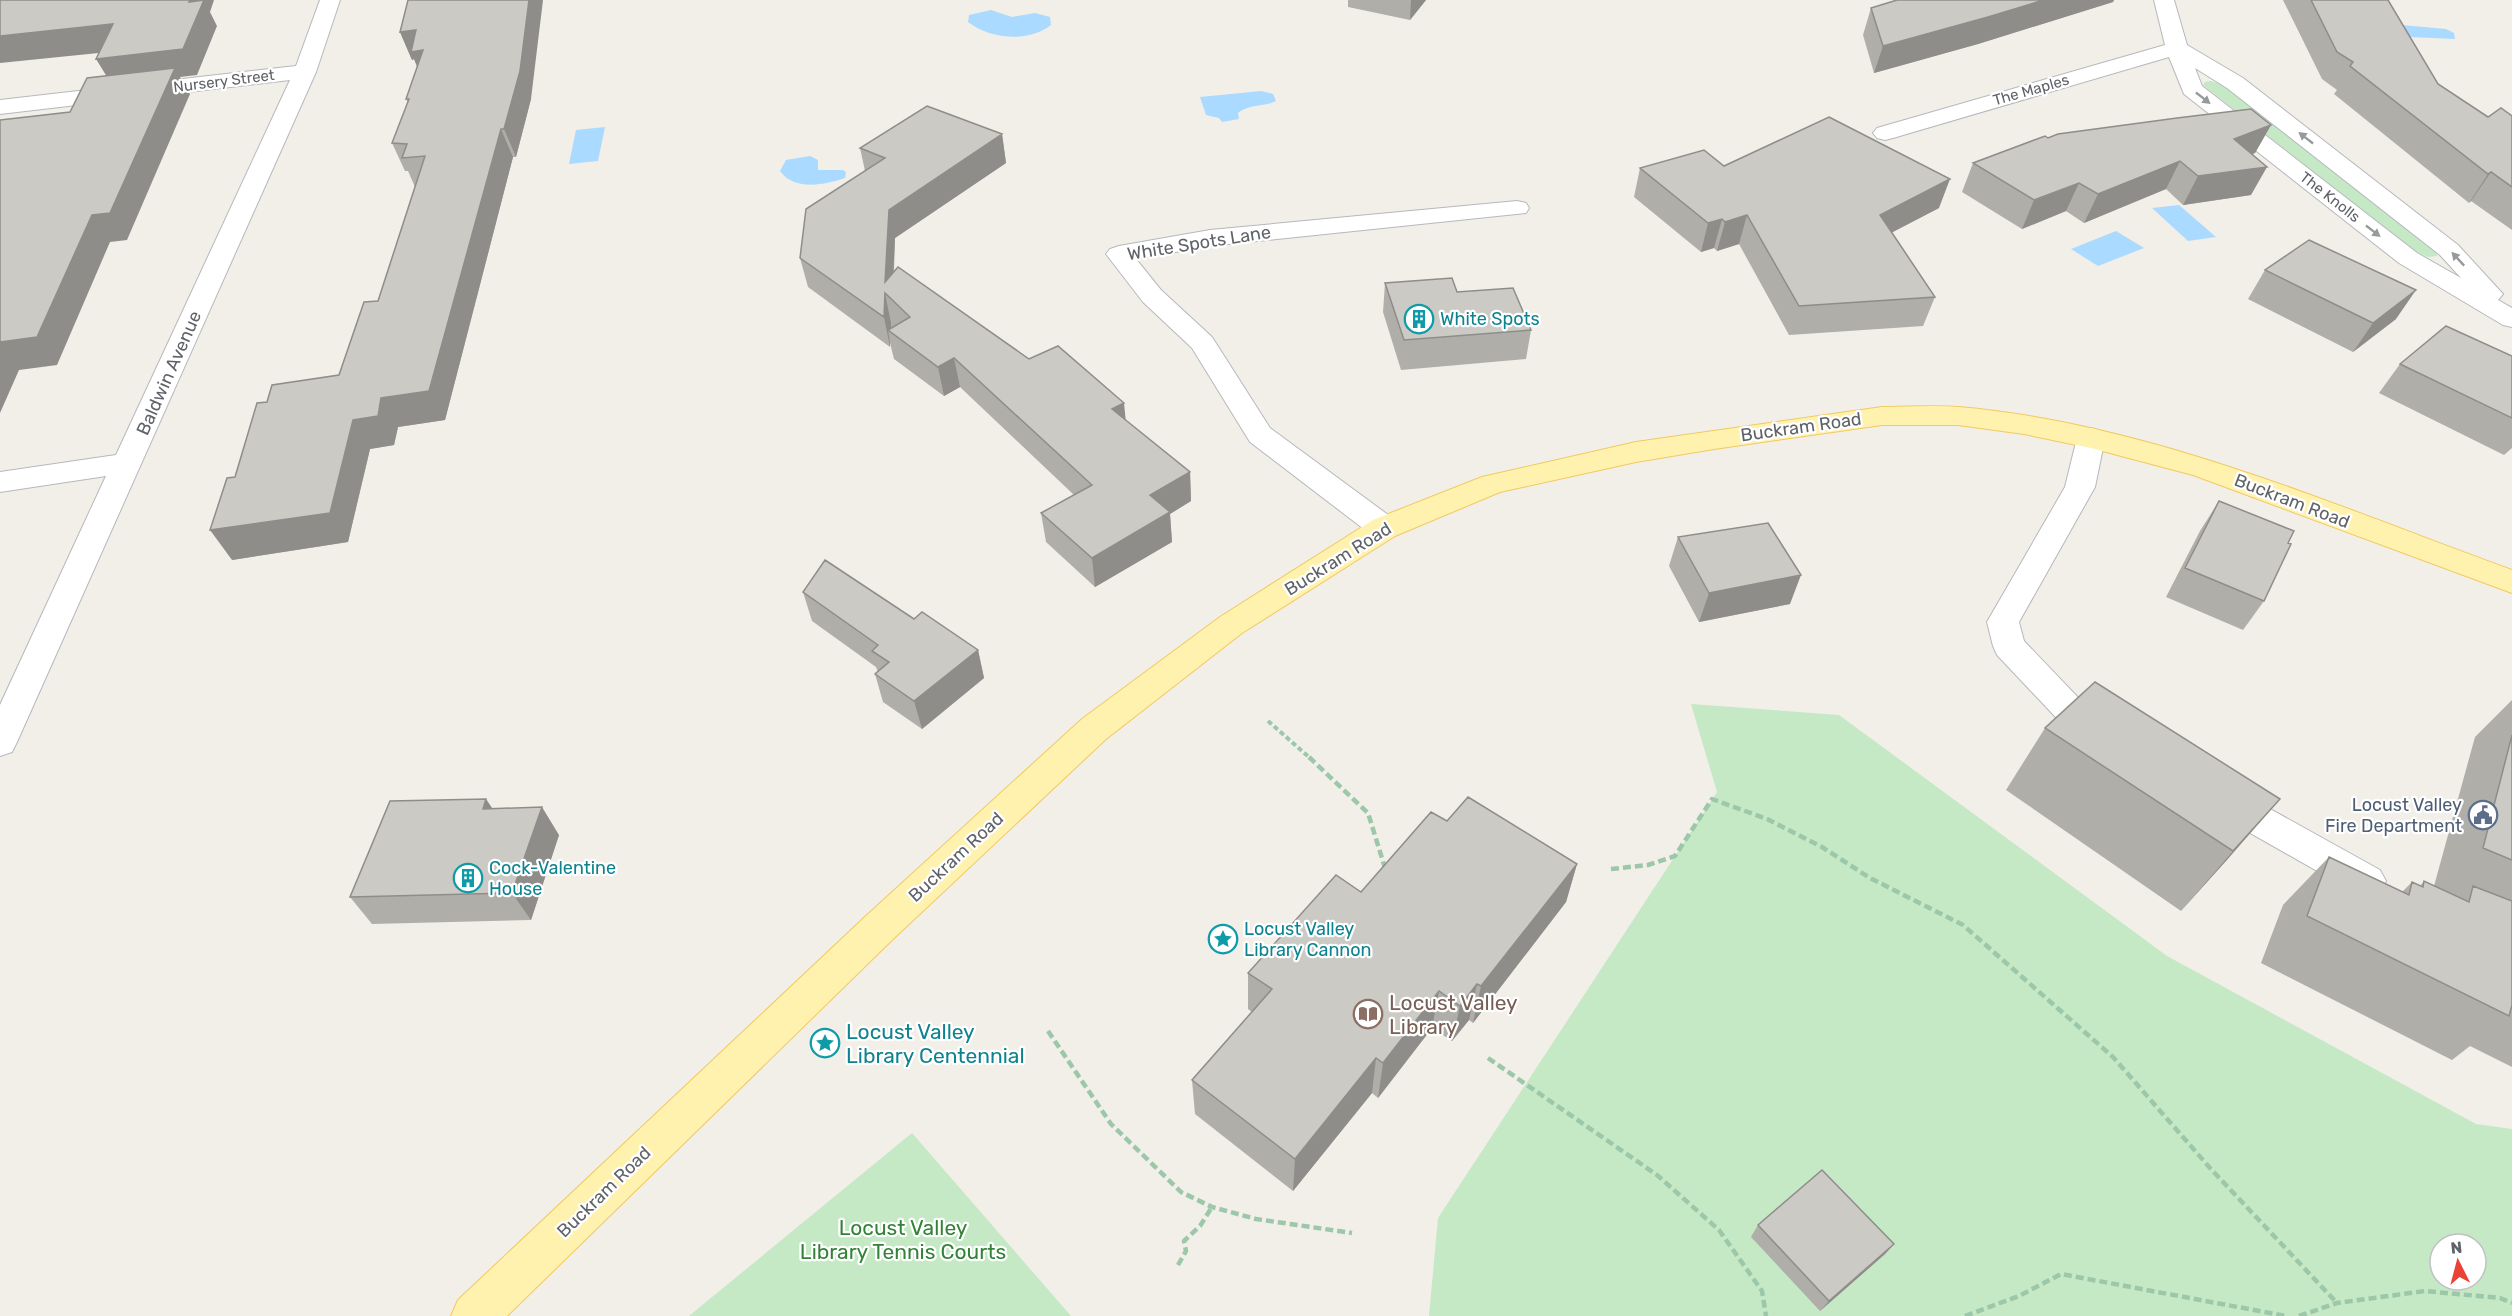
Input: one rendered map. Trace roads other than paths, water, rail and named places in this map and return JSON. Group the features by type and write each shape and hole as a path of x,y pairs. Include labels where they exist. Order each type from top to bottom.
{"main road":[{"name":"Buckram Road","path":"474,1316 887,920 1094,729 1231,625 1384,528 1493,484 1636,452 1882,416 1958,416 2024,425 2091,438 2203,468 2512,582"}],"street":[{"name":"Baldwin Avenue","path":"0,742 305,72 330,0"},
{"name":"The Knolls","path":"2164,0 2177,48 2192,89 2408,258 2512,318"},
{"name":"The Knolls","path":"2177,48 2235,83 2449,250 2512,318"},
{"name":"The Maples","path":"1885,133 2177,48"},
{"name":"Nursery Street","path":"0,107 305,72"},
{"name":"White Spots Lane","path":"1384,528 1260,435 1202,343 1152,296 1119,254 1210,238 1517,208"},
{"path":"2091,438 2080,487 2003,622 2009,646 2077,718 2129,747"},
{"path":"0,482 128,463"},
{"path":"2190,781 2395,896"}],"water":[{"path":"991,10 1012,17 1035,13 1050,17 1051,25 1031,35 1009,37 987,32 968,22 969,15"},
{"path":"2402,25 2446,29 2454,33 2455,39 2410,37"},
{"path":"1261,91 1273,94 1276,101 1246,108 1238,113 1239,119 1222,122 1219,118 1206,115 1200,97"},
{"path":"605,127 598,161 569,164 576,130"},
{"path":"810,156 818,160 818,170 843,170 846,172 845,178 810,185 793,182 780,171 786,160"},
{"path":"2179,205 2216,237 2188,241 2152,208"},
{"path":"2116,231 2144,248 2098,266 2071,249"}],"place":[{"name":"White Spots","path":"1419,319"},
{"name":"Locust Valley Fire Department","path":"2483,815"},
{"name":"Cock-Valentine House","path":"468,878"},
{"name":"Locust Valley Library Cannon","path":"1223,939"},
{"name":"Locust Valley Library","path":"1368,1014"},
{"name":"Locust Valley Library Centennial","path":"825,1043"}],"park label":[{"name":"Locust Valley Library Tennis Courts","path":"903,1239"}]}
